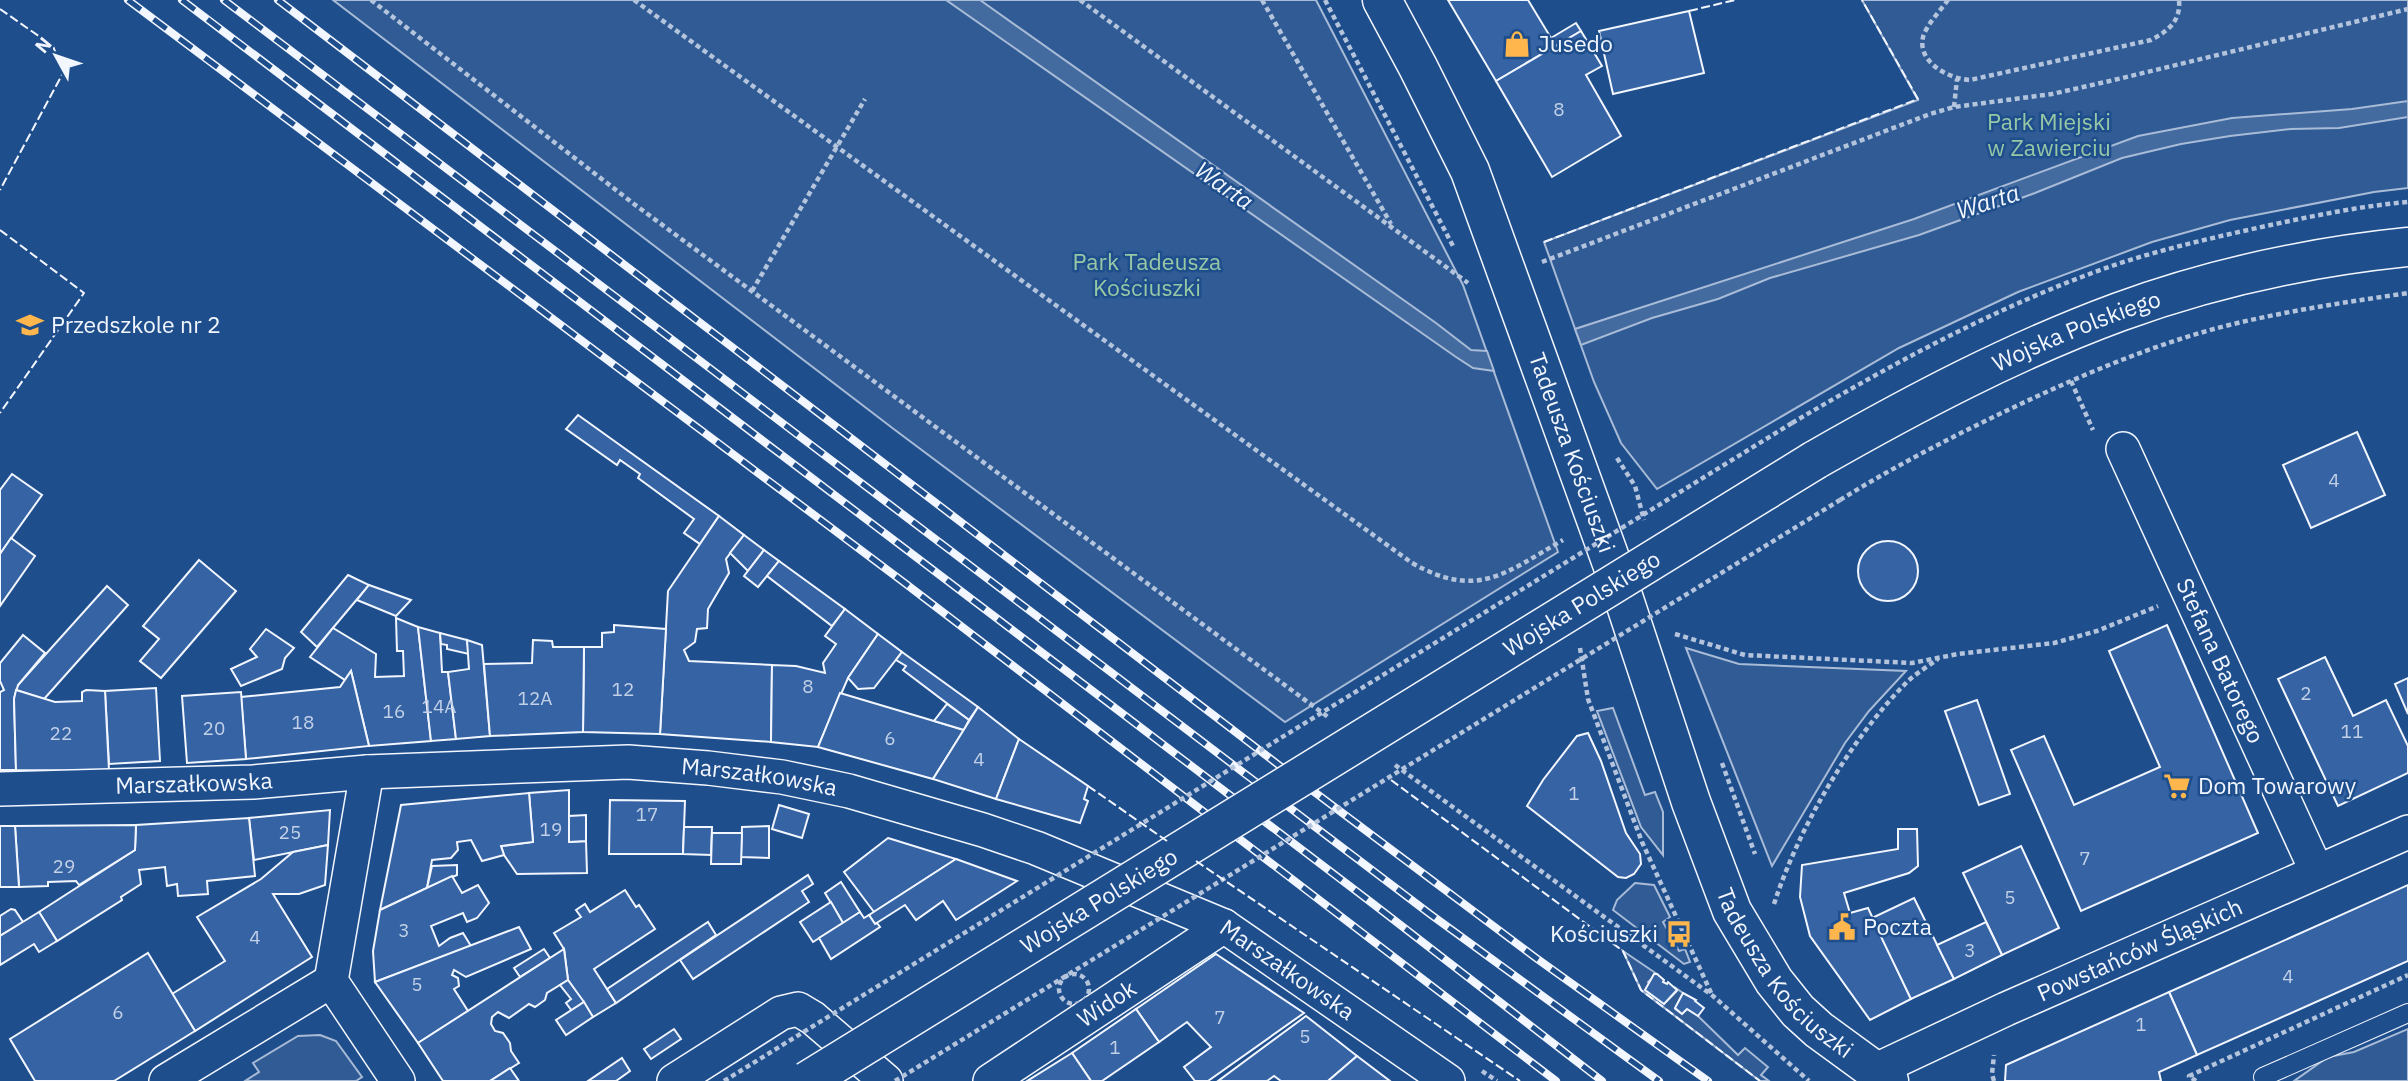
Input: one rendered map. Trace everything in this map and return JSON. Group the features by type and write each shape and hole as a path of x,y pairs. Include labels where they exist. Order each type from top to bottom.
{"main road":[{"name":"Tadeusza Kościuszki","path":"1382,0 1470,171 1615,572 1691,802 1732,911 1774,981 1798,1011 1882,1076"},
{"name":"Wojska Polskiego","path":"807,1081 1815,460 1880,423 1990,366 2120,312 2242,276 2304,262 2408,247"}],"street":[{"name":"Stefana Batorego","path":"2110,443 2187,591 2317,872"},
{"name":"Marszałkowska","path":"0,789 253,782 367,772 628,762 782,777 849,791 984,830 1036,848 1224,926 1448,1081"},
{"path":"367,772 331,981 398,1081"},
{"name":"Powstańców Śląskich","path":"1882,1076 2007,1009 2408,832"},
{"name":"Widok","path":"990,1081 1224,926"},
{"path":"166,1081 331,981"},
{"path":"674,1081 781,1013 798,1009 813,1018 886,1081"}],"lane":[{"path":"2263,1077 2408,1013"}],"path":[{"path":"370,0 752,291 1332,720"},
{"path":"634,0 1401,555 1432,574 1455,581 1480,582 1506,572 1563,540"},
{"path":"1080,0 1474,288 1468,275"},
{"path":"1262,0 1392,227"},
{"path":"1325,0 1455,251"},
{"path":"1948,0 1923,37 1923,49 1934,65 1957,79 1970,80 2151,40 2169,30 2174,23 2179,11 2179,0"},
{"path":"1538,264 1954,107 2052,94 2408,9"},
{"path":"1954,107 1957,79"},
{"path":"752,291 864,99"},
{"path":"724,1081 1792,423 1929,345 2034,296 2094,272"},
{"path":"895,1081 1840,500 1955,434 2070,380 2163,344 2222,327 2326,304 2408,293"},
{"path":"2070,380 2110,443"},
{"path":"1615,454 1635,486 1646,526"},
{"path":"1559,528 1567,565"},
{"path":"1675,634 1745,655 1912,663 2054,643 2097,631 2187,591"},
{"path":"1664,594 1668,607"},
{"path":"1671,621 1680,647"},
{"path":"1579,642 1588,699 1642,842 1713,996"},
{"path":"1773,905 1783,874 1803,832 1878,714 1910,680 1941,657"},
{"path":"1388,760 1713,996 1809,1081"},
{"path":"1722,763 1759,866"},
{"path":"1769,892 1777,915"},
{"path":"2196,1081 2189,1076 2408,975"},
{"path":"1994,1081 1992,1074 1995,1052"}],"shaded area":[{"name":"Park Tadeusza Kościuszki","path":"333,0 1316,0 1463,285 1558,552 1285,722 895,430"},
{"name":"Park Miejski w Zawierciu","path":"1862,0 2408,0 2408,188 2230,220 2152,242 2018,292 1899,348 1657,489 1621,443 1594,382 1544,242 1918,100"},
{"path":"1686,648 1739,664 1906,671 1869,711 1845,743 1772,866"},
{"path":"1613,708 1645,795 1655,792 1663,812 1663,855 1641,827 1597,711"},
{"path":"1635,883 1654,885 1670,917 1663,922 1679,951 1685,949 1690,962 1684,964 1613,910 1617,900"},
{"path":"1623,951 1657,974 1648,982 1650,984 1646,991 1664,1004 1677,991 1676,988 1683,993 1675,1009 1682,1014 1687,1009 1698,1016 1738,1055 1745,1048 1768,1067 1761,1075 1769,1081 1760,1081 1641,990"},
{"path":"2408,1029 2408,1081 2294,1081 2328,1057 2354,1052"},
{"path":"320,1035 336,1041 362,1077 356,1081 245,1081 259,1072 253,1063 298,1036"}],"water":[{"name":"Warta","path":"946,0 980,0 1471,350 1487,351 1494,371 1473,368 1456,357"},
{"name":"Warta","path":"2408,101 2408,117 2339,128 2291,129 2230,136 2122,158 1919,235 1770,278 1718,299 1652,318 1581,345 1575,329 1914,219 2138,136 2232,118 2352,109"}],"building":[{"path":"1448,0 1528,0 1551,38 1576,23 1581,31 1496,81"},
{"path":"1689,11 1704,73 1613,94 1599,31"},
{"path":"1581,31 1602,66 1586,75 1621,136 1552,177 1496,81"},
{"path":"578,415 719,516 700,544 684,533 694,519 638,478 640,474 620,460 617,465 566,429"},
{"path":"2357,432 2385,495 2311,528 2283,465"},
{"path":"12,474 42,495 0,554 0,490"},
{"path":"719,516 744,535 726,559 729,573 708,609 707,628 697,629 695,642 684,650 689,661 772,665 771,742 660,734 668,591"},
{"path":"744,535 764,550 748,571 730,553"},
{"path":"11,538 35,556 0,606 0,554"},
{"path":"1882,541 1894,541 1913,554 1918,571 1916,583 1905,596 1894,601 1882,601 1863,588 1858,577 1858,565 1871,546"},
{"path":"764,550 779,561 758,587 744,576"},
{"path":"199,560 236,591 161,678 140,661 159,639 143,626"},
{"path":"779,561 845,609 832,626 767,576"},
{"path":"348,575 369,585 317,647 301,632"},
{"path":"369,585 411,600 396,616 357,600"},
{"path":"107,586 128,605 44,699 16,690 18,685"},
{"path":"845,609 878,634 848,678 818,747 771,742 772,665 796,666 825,673 823,663 836,644 825,636"},
{"path":"396,618 418,627 431,741 369,746 351,671 345,680 310,657 333,628 376,654 375,677 404,676 403,651 397,651"},
{"path":"614,625 666,629 660,734 583,732 584,647 602,647 602,633 614,632"},
{"name":"Dom Towarowy","path":"2167,625 2258,833 2081,911 2011,750 2044,736 2074,805 2160,767 2109,651"},
{"path":"418,627 440,633 442,672 448,672 456,739 431,741"},
{"path":"266,629 294,648 285,658 282,669 241,686 231,669 257,657 250,649"},
{"path":"440,633 467,640 469,654 447,649 447,645 441,644"},
{"path":"878,634 902,652 874,688 858,689 848,678"},
{"path":"23,635 45,653 18,685 14,699 16,770 0,770 0,692 4,690 0,681 0,663"},
{"path":"467,640 482,645 490,736 456,739 448,672 469,669"},
{"path":"533,640 552,641 553,647 584,647 583,732 490,736 484,664 532,663"},
{"path":"902,652 978,707 969,720 903,670 906,666 896,660"},
{"path":"2325,657 2353,716 2386,700 2408,746 2408,773 2338,806 2278,679"},
{"path":"351,671 369,746 246,759 241,697 340,687"},
{"path":"2408,678 2408,714 2395,684"},
{"path":"156,688 160,761 109,764 105,691"},
{"path":"16,690 55,702 82,701 82,692 86,690 105,691 109,771 16,770"},
{"path":"241,692 246,759 187,763 182,696"},
{"path":"840,693 964,730 933,779 818,747"},
{"path":"1977,700 2010,794 1979,805 1945,711"},
{"path":"947,704 969,720 964,730 934,721"},
{"path":"978,707 1019,739 996,799 933,779"},
{"path":"1588,733 1601,761 1626,833 1640,854 1641,864 1634,874 1626,878 1618,877 1527,806 1577,736"},
{"path":"1019,739 1088,786 1084,799 1088,801 1080,823 996,799"},
{"path":"569,790 569,842 586,841 587,873 517,874 501,846 533,842 529,793"},
{"path":"529,793 533,842 501,846 504,855 482,861 471,840 457,842 458,850 451,858 432,860 427,888 380,910 401,805"},
{"path":"610,800 685,801 683,854 609,854"},
{"path":"779,805 809,814 802,838 772,829"},
{"path":"330,810 328,845 254,860 249,818"},
{"path":"586,815 586,841 569,842 569,816"},
{"path":"249,818 255,876 207,881 208,894 178,896 177,884 167,886 165,867 139,870 141,884 121,897 122,900 57,941 39,912 135,850 136,825"},
{"path":"136,825 135,850 79,885 76,881 19,887 15,826"},
{"path":"0,826 15,826 19,887 0,887"},
{"path":"769,826 769,858 741,857 742,827"},
{"path":"684,827 712,827 711,855 683,854"},
{"name":"Poczta","path":"1898,829 1917,829 1918,866 1909,873 1844,893 1850,913 1868,908 1911,999 1870,1020 1810,936 1800,897 1802,865 1898,849"},
{"path":"712,833 742,833 741,864 711,864"},
{"path":"888,838 956,859 874,912 844,872"},
{"path":"328,845 325,885 299,894 273,894 312,957 195,1031 172,994 225,961 197,917 261,879 293,852"},
{"path":"2021,846 2059,928 2002,955 1963,873"},
{"path":"956,859 1017,881 956,920 943,901 916,920 905,905 875,924 869,915"},
{"path":"457,865 457,875 427,888 432,866"},
{"path":"808,875 813,884 802,891 809,902 693,979 680,960"},
{"path":"452,876 462,893 478,885 489,903 477,918 467,922 463,913 431,926 439,946 463,933 471,946 375,982 373,951 380,910"},
{"path":"841,882 860,912 843,923 825,893"},
{"path":"2408,885 2408,961 2197,1055 2169,992"},
{"path":"625,890 655,929 594,969 616,1003 593,1017 568,980 564,949 554,933 581,917 576,910 585,904 590,912"},
{"path":"1914,898 1954,979 1911,999 1872,918"},
{"path":"831,902 843,923 813,942 800,922"},
{"path":"11,909 15,910 23,922 0,936 0,916"},
{"path":"39,912 57,941 39,952 34,944 0,965 0,936"},
{"path":"860,912 864,918 869,915 880,927 831,959 819,938"},
{"path":"708,922 716,935 616,1003 607,989"},
{"path":"1986,922 2002,955 1954,979 1937,945"},
{"path":"519,927 531,949 466,977 454,970 452,975 458,978 459,986 454,989 468,1011 418,1043 375,982"},
{"path":"544,949 550,958 520,977 514,968"},
{"path":"564,949 568,980 547,993 545,1000 535,1007 529,1004 509,1018 498,1012 492,1017 491,1024 495,1031 503,1033 519,1063 490,1081 443,1081 418,1043"},
{"path":"148,953 195,1031 114,1081 35,1081 10,1039"},
{"path":"1216,954 1304,1013 1208,1081 1195,1081 1184,1067 1211,1047 1187,1022 1159,1042 1136,1009"},
{"path":"1654,974 1677,990 1664,1004 1645,990"},
{"path":"568,980 584,1002 572,1011 566,1003 571,999 560,985"},
{"path":"2169,992 2197,1055 2159,1072 2161,1081 2005,1081 2006,1065"},
{"path":"1683,993 1704,1008 1698,1016 1687,1009 1682,1014 1675,1008"},
{"path":"584,1002 593,1017 566,1035 556,1020"},
{"path":"1136,1009 1159,1042 1102,1081 1091,1081 1072,1053"},
{"path":"1306,1016 1357,1056 1328,1081 1281,1081 1274,1076 1267,1081 1218,1081"},
{"path":"674,1029 681,1039 651,1059 644,1049"},
{"path":"1072,1053 1091,1081 1027,1081"},
{"path":"1357,1056 1390,1081 1328,1081"},
{"path":"622,1058 630,1071 616,1081 588,1081"},
{"path":"510,1068 519,1081 490,1081"}],"railway":[{"path":"128,0 906,584 1556,1081"},
{"path":"182,0 1372,903 1602,1081"},
{"path":"224,0 1430,914 1659,1081"},
{"path":"278,0 1297,779 1536,958 1708,1081"}],"fence":[{"path":"1689,11 1735,0"},
{"path":"1544,242 1918,99 1862,0"},
{"path":"0,9 53,46 63,73 0,190"},
{"path":"0,230 84,293 0,413"},
{"path":"1391,780 1623,951 1641,990 1760,1081"},
{"path":"1088,786 1167,841"},
{"path":"1196,861 1520,1081"}],"place":[{"name":"Jusedo","path":"1517,44"},
{"name":"Przedszkole nr 2","path":"30,325"},
{"name":"Dom Towarowy","path":"2177,786"},
{"name":"Poczta","path":"1842,927"},
{"name":"Kościuszki","path":"1679,934"}]}
